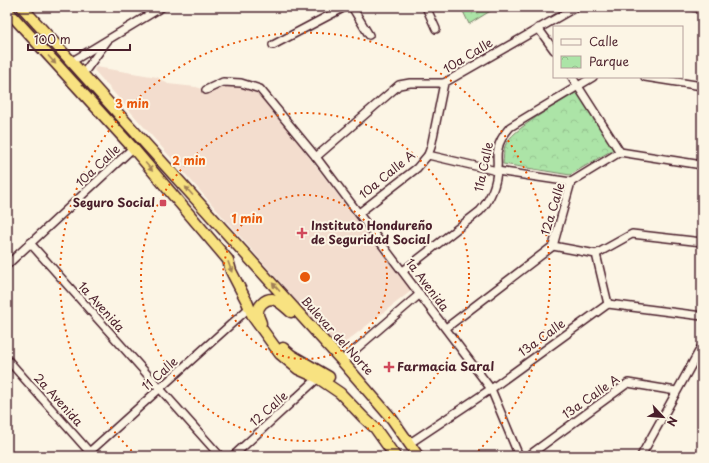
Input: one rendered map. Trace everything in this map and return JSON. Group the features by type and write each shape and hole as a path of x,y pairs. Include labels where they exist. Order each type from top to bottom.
{"highway":[{"name":"Bulevar del Norte","path":"22,7 342,361 392,418 418,456"},
{"path":"9,16 133,148 228,260 231,271 253,317 280,354 298,369 318,378 340,393 375,428"},
{"path":"395,456 375,428 366,412 339,385 284,350 261,322 257,314 261,304 272,299 278,301 301,319 389,420 402,436 414,456"}],"street":[{"path":"71,62 110,37 162,7"},
{"path":"273,45 345,7"},
{"path":"352,7 369,35"},
{"path":"426,7 436,29"},
{"name":"10a Calle","path":"316,157 399,85 410,83 444,83 576,7"},
{"path":"693,7 702,8"},
{"path":"538,28 553,49"},
{"path":"83,74 110,37"},
{"path":"573,78 620,152 702,165"},
{"name":"11a Calle","path":"403,271 480,211 487,202 497,171 498,149 503,136 510,127 591,78"},
{"path":"651,78 702,86"},
{"name":"1a Avenida","path":"206,90 223,82 242,83 260,89 316,157 492,389 520,456"},
{"name":"10a Calle A","path":"359,213 417,168 428,155 444,83"},
{"name":"10a Calle","path":"7,265 133,148"},
{"name":"12a Calle","path":"446,328 553,246 571,182 620,152"},
{"path":"428,155 497,171 571,182"},
{"path":"553,246 596,254 632,234 702,242"},
{"name":"1a Avenida","path":"30,243 220,456"},
{"path":"596,254 608,304 702,316"},
{"path":"342,361 420,294"},
{"name":"13a Calle","path":"410,443 492,389 608,304"},
{"name":"11 Calle","path":"89,455 159,389 249,308"},
{"path":"641,456 701,350"},
{"name":"2a Avenida","path":"7,359 89,455"},
{"name":"12 Calle","path":"233,456 318,378"},
{"name":"13a Calle A","path":"528,456 628,383 676,392"}],"shaded area":[{"name":"Instituto Hondureño de Seguridad Social","path":"96,67 157,77 168,84 196,87 206,90 238,80 260,93 411,291 338,348 94,70"}],"green space":[{"path":"461,7 497,7 469,24"},
{"path":"577,92 614,149 570,175 503,164 505,146 516,132 526,124"}],"place":[{"name":"Seguro Social","path":"163,203"},
{"name":"Instituto Hondureño de Seguridad Social","path":"302,233"},
{"name":"Farmacia Saral","path":"389,367"}]}
